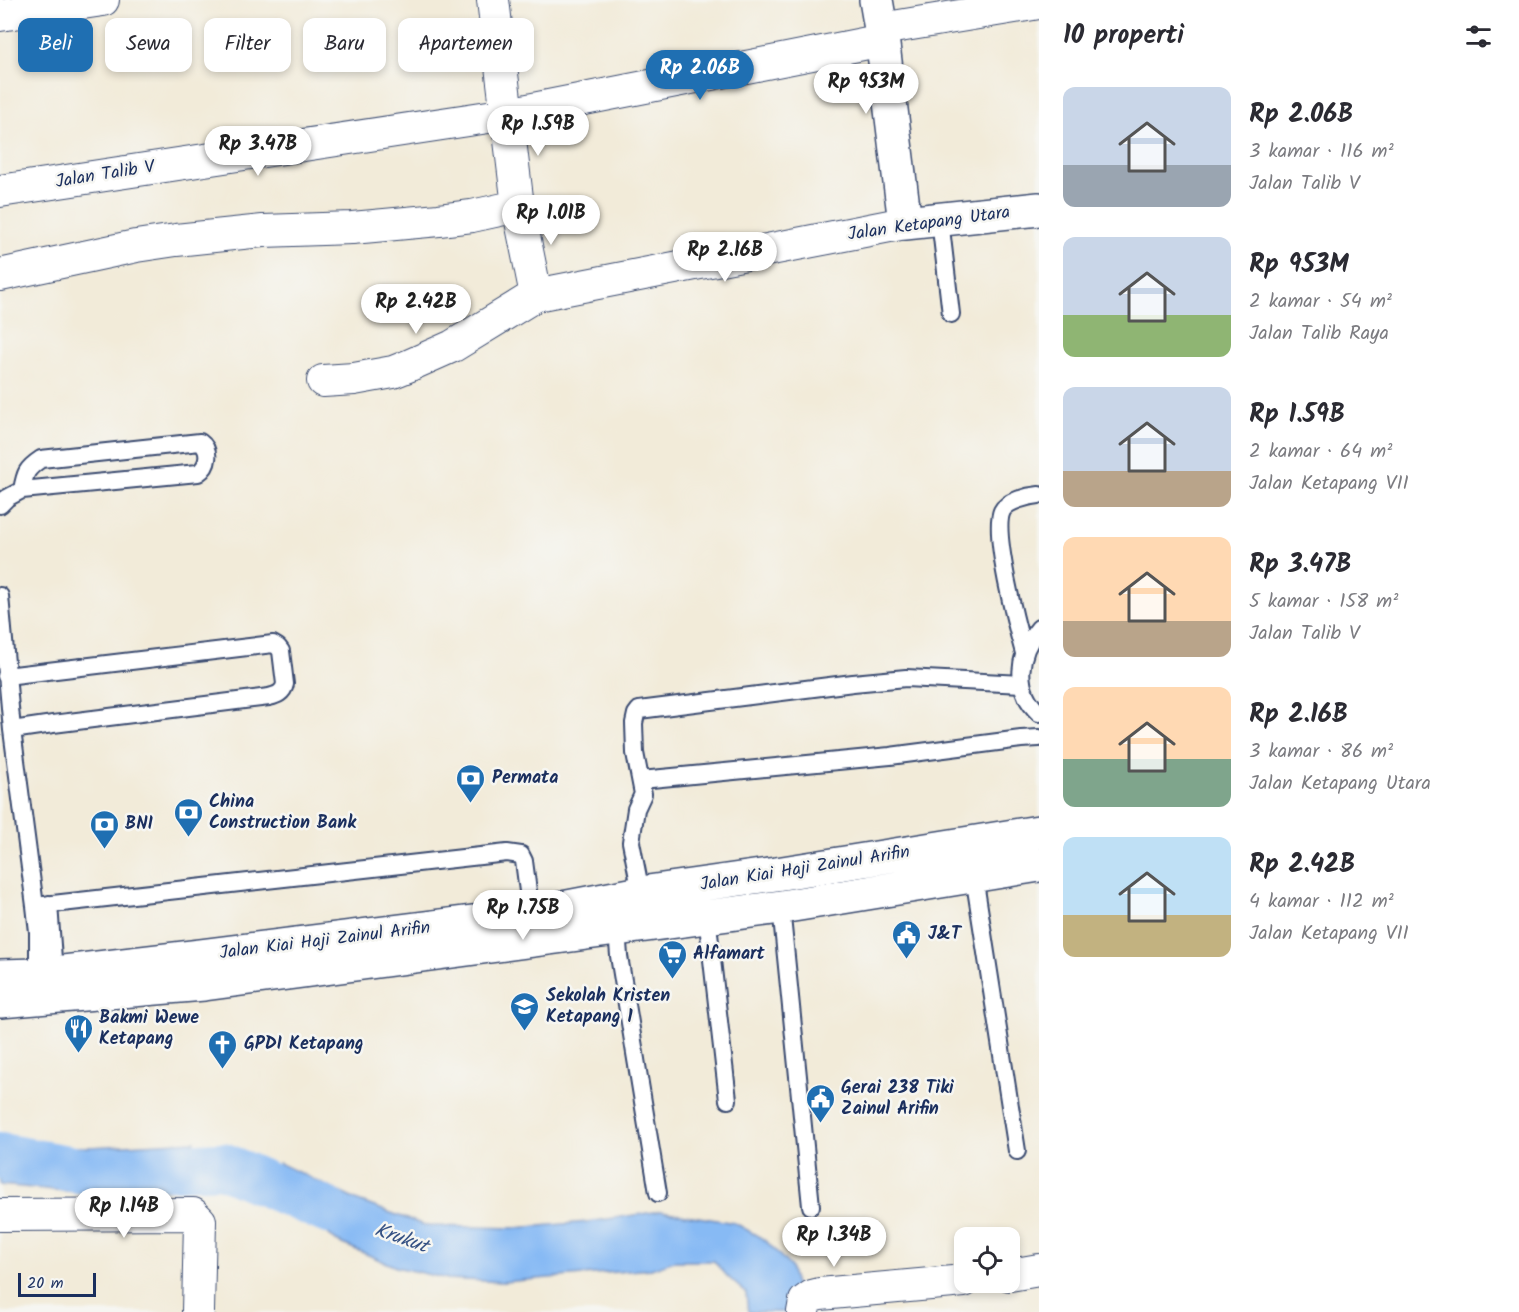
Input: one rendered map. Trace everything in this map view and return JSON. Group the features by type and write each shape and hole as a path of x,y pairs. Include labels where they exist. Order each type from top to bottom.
{"main road":[{"path":"880,23 905,223"},
{"name":"Jalan Ketapang Utara","path":"905,223 1039,209"},
{"name":"Jalan Kiai Haji Zainul Arifin","path":"0,976 46,974 201,956 531,914 641,893 1039,832"},
{"name":"Jalan Kiai Haji Zainul Arifin","path":"0,1001 204,984 781,907 1039,865"}],"street":[{"path":"0,15 103,0"},
{"path":"323,381 354,380 393,372 408,366 453,346 536,295 518,206 493,0"},
{"name":"Jalan Talib V","path":"0,191 508,114 880,23 1039,3"},
{"path":"0,275 136,246 176,240 263,231 352,228 439,220 472,216 518,206"},
{"name":"Jalan Ketapang Utara","path":"536,295 905,223"},
{"path":"0,1215 189,1214 196,1216 200,1221 198,1312"},
{"path":"1020,1273 1039,1270"},
{"path":"811,1303 854,1290 954,1282"}],"lane":[{"path":"940,220 951,314"},
{"path":"0,505 7,498 22,490 198,473 206,465 207,452 205,446 200,442 41,459 29,466 25,473 22,490"},
{"path":"1024,653 1001,547 1000,521 1002,512 1008,504 1039,495"},
{"path":"0,596 12,730 42,905 38,932 46,974"},
{"path":"1039,628 1030,639 1021,668 1022,684 1028,698 1039,713"},
{"path":"6,676 273,644 281,651 285,684 279,694 269,698 53,723 12,730"},
{"path":"641,893 632,842 636,809 643,794 635,753 634,723 639,710 906,678 1022,684"},
{"path":"641,780 890,756 1039,738"},
{"path":"42,905 507,853 521,855 524,861 531,914"},
{"path":"974,876 1017,1151"},
{"path":"781,907 811,1206"},
{"path":"707,916 728,1100"},
{"path":"617,928 619,956 658,1193"}],"water":[{"path":"0,1136 46,1147 91,1147 195,1141 168,1185 141,1189 76,1192 0,1185"},
{"path":"279,1163 358,1201 427,1226 515,1228 588,1222 661,1211 735,1223 765,1240 790,1266 799,1300 799,1312 748,1312 746,1293 714,1261 674,1261 651,1269 503,1282 448,1279 396,1267 336,1241 299,1207 267,1194"}],"waterway":[{"name":"Krukut","path":"0,1156 84,1171 222,1165 328,1211"}],"place":[{"name":"Permata","path":"471,804"},
{"name":"China Construction Bank","path":"188,838"},
{"name":"BNI","path":"104,850"},
{"name":"J&T","path":"907,960"},
{"name":"Alfamart","path":"672,980"},
{"name":"Sekolah Kristen Ketapang 1","path":"525,1032"},
{"name":"Bakmi Wewe Ketapang","path":"78,1054"},
{"name":"GPDI Ketapang","path":"223,1070"},
{"name":"Gerai 238 Tiki Zainul Arifin","path":"820,1124"}]}
